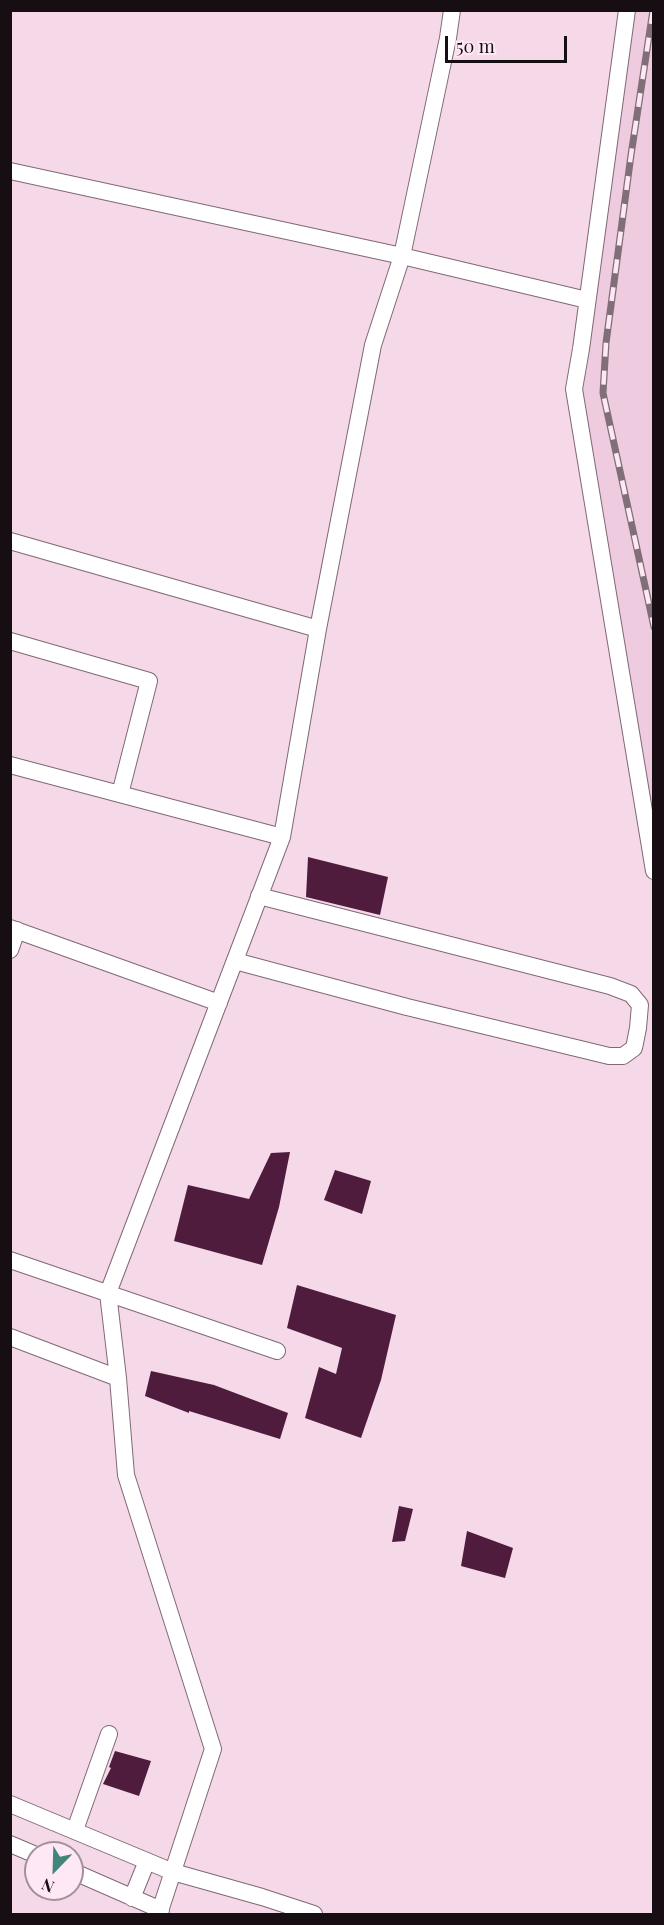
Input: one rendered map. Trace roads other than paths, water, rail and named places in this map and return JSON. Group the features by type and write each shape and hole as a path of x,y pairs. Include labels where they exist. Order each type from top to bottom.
{"street":[{"path":"84,1876 160,1912 213,1749 126,1475 108,1293 282,837 318,630 373,345 402,256 452,10"},
{"path":"627,10 574,389 654,871"},
{"path":"10,171 402,256 587,300"},
{"path":"10,541 318,630"},
{"path":"10,641 149,681 120,794"},
{"path":"10,765 282,837"},
{"path":"235,961 609,1056 623,1056 634,1048 640,1005 631,994 610,986 259,896"},
{"path":"10,950 14,929 219,1003"},
{"path":"10,1260 277,1351"},
{"path":"10,1337 118,1378"},
{"path":"75,1830 110,1734"},
{"path":"10,1804 173,1872 314,1914"},
{"path":"132,1898 147,1861"}],"railway":[{"path":"653,10 606,343 603,393 654,627"}]}
